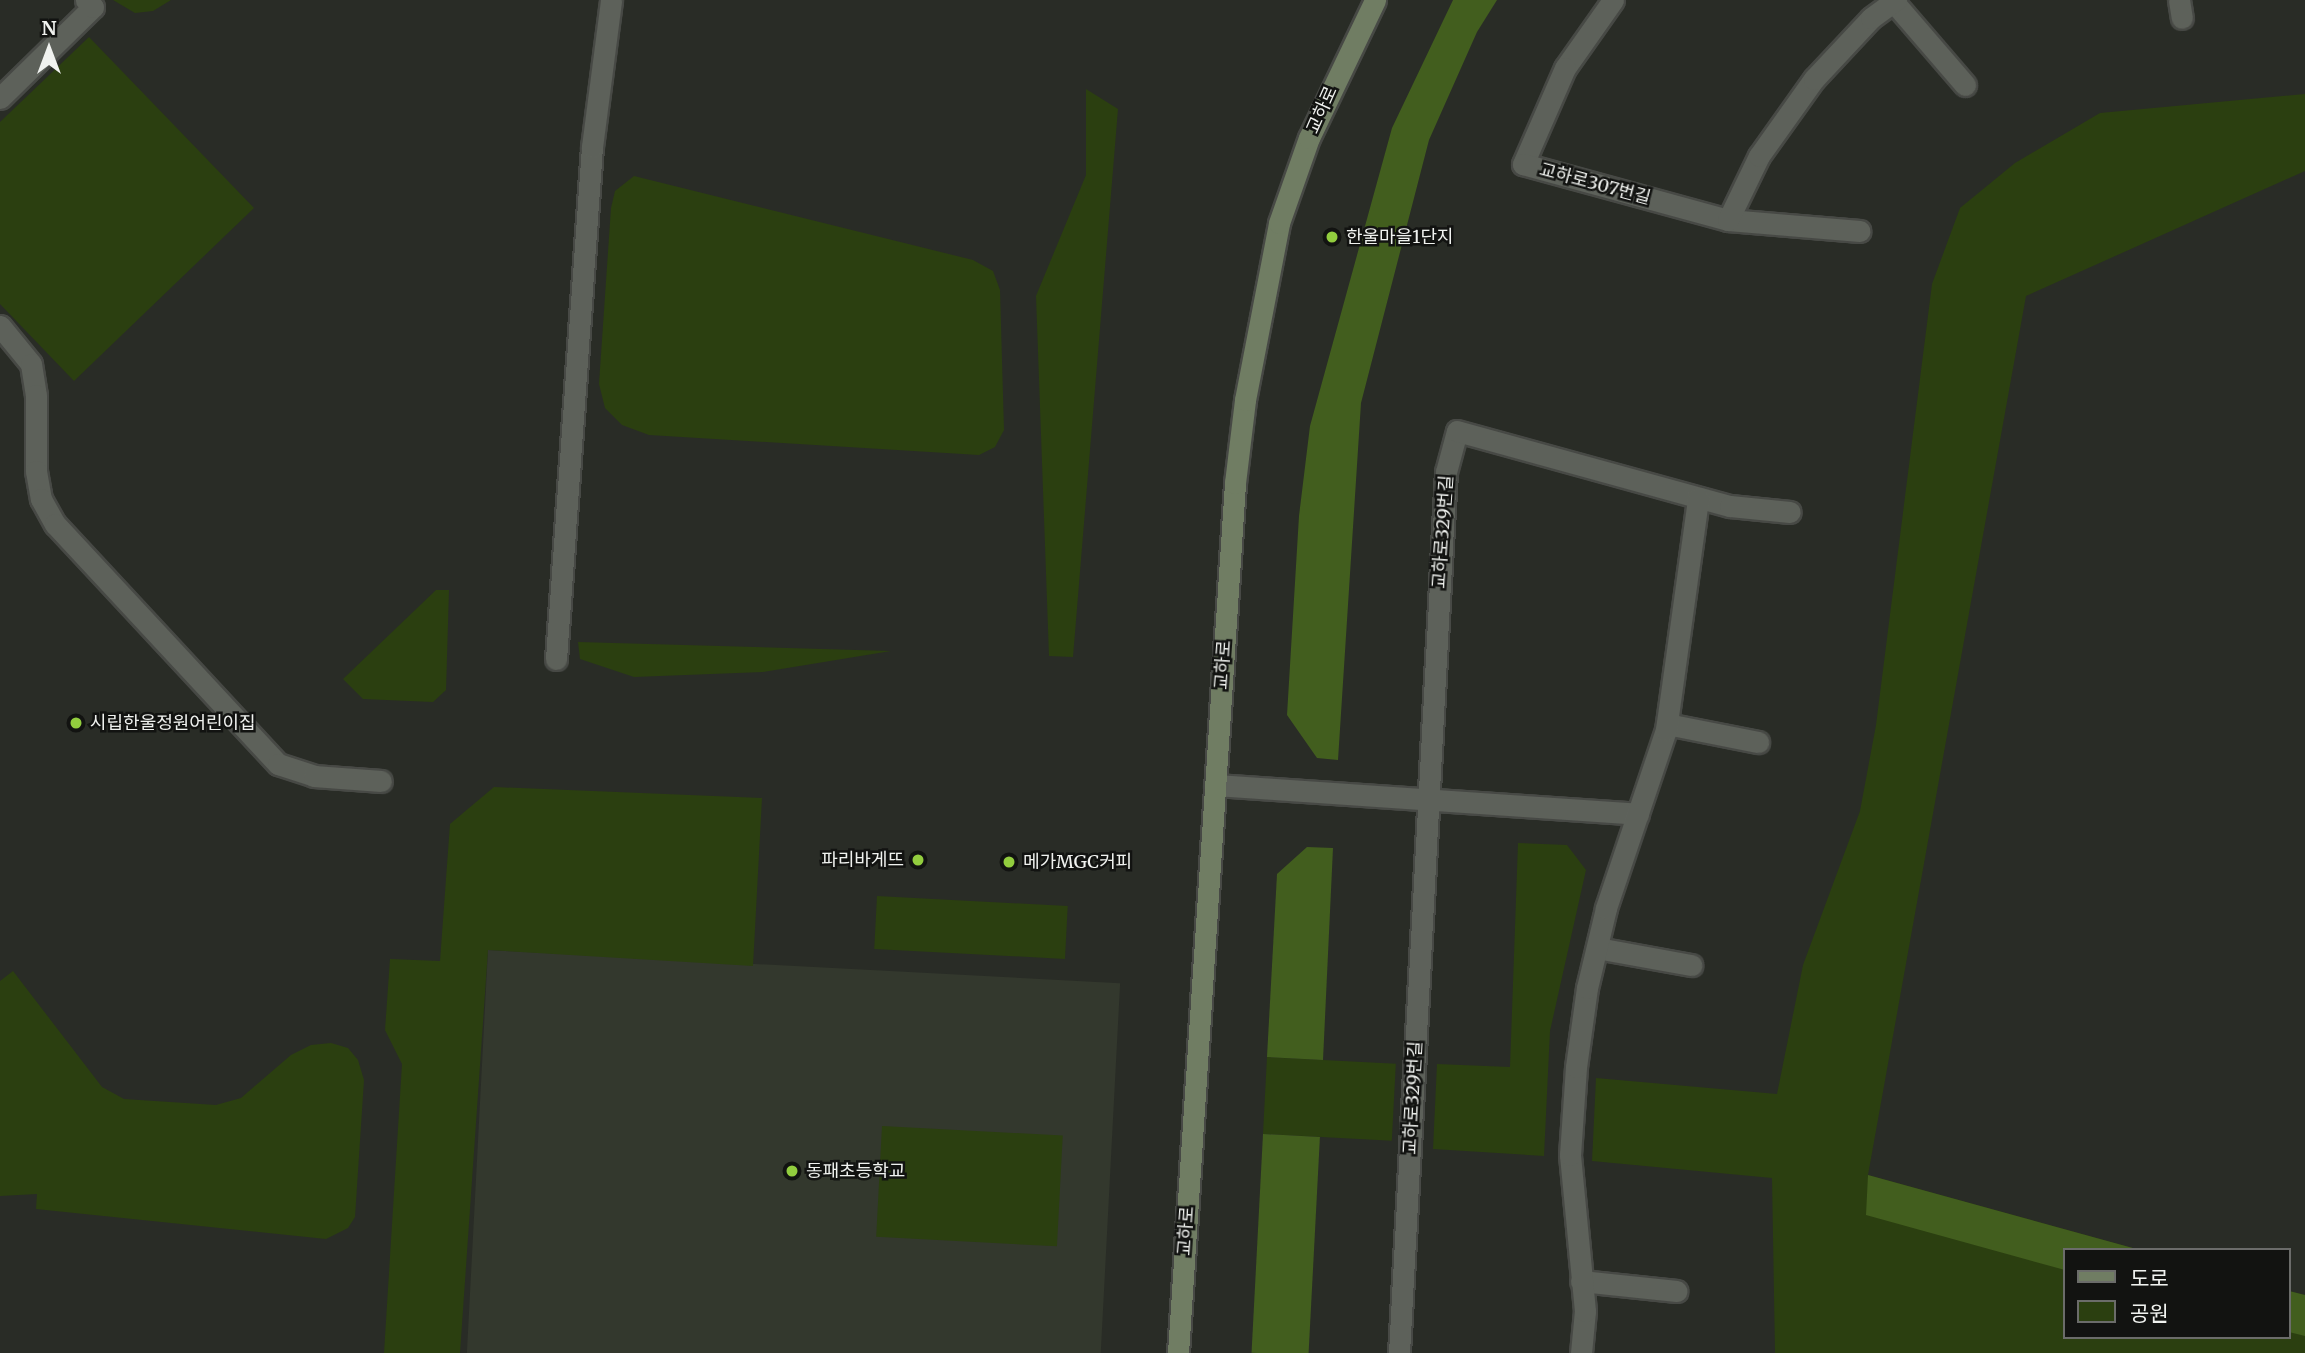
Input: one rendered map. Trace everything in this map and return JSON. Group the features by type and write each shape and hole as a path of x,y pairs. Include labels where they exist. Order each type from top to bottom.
{"street":[{"path":"0,98 93,7 86,0"},
{"path":"556,659 593,147 611,0"},
{"name":"교하로","path":"1178,1353 1235,483 1258,322 1279,223 1305,150 1375,0"},
{"name":"교하로307번길","path":"1613,0 1565,68 1523,164 1728,220 1860,231"},
{"path":"1728,220 1759,156 1814,79 1871,18 1894,1 1965,85"},
{"path":"0,326 30,364 36,395 36,471 41,499 55,524 278,764 314,776 381,781"},
{"name":"교하로329번길","path":"1399,1353 1446,472 1457,431 1730,506 1790,512"},
{"path":"1581,1353 1585,1311 1570,1154 1576,1067 1597,948 1667,724 1698,498"},
{"path":"1667,724 1758,742"},
{"path":"1216,785 1638,814"},
{"path":"1597,948 1691,965"},
{"path":"1581,1281 1676,1291"}],"shaded area":[{"name":"동패초등학교","path":"488,950 1120,983 1101,1353 467,1353"}],"green space":[{"path":"113,0 171,0 153,11 135,13"},
{"path":"1453,0 1497,0 1477,32 1429,140 1361,403 1338,760 1317,758 1287,715 1299,516 1310,426 1392,128"},
{"path":"89,37 254,208 74,381 0,304 0,122"},
{"path":"1086,89 1118,109 1073,657 1049,656 1036,296 1086,175"},
{"path":"2305,94 2305,171 2026,296 1868,1175 2133,1248 2064,1248 2064,1339 2291,1339 2291,1292 2305,1295 2305,1353 1775,1353 1772,1178 1592,1161 1596,1078 1777,1094 1803,965 1860,811 1876,725 1932,284 1960,208 2015,163 2100,113"},
{"path":"634,176 973,260 993,271 1000,290 1004,430 995,447 979,455 649,435 622,425 605,408 599,384 611,208 615,191"},
{"path":"436,590 449,590 446,690 433,702 363,699 343,679"},
{"path":"578,642 891,651 763,672 634,677 580,659"},
{"path":"494,787 762,798 753,966 488,950 460,1353 384,1353 402,1064 385,1030 390,959 440,961 450,824"},
{"path":"1518,843 1567,845 1586,870 1550,1031 1544,1156 1433,1149 1437,1064 1510,1067"},
{"path":"1307,847 1333,848 1323,1060 1267,1057 1277,874"},
{"path":"877,896 1068,906 1065,959 874,949"},
{"path":"13,971 102,1087 124,1099 216,1105 241,1098 291,1055 311,1045 331,1043 348,1048 358,1060 364,1080 355,1217 348,1228 326,1239 36,1209 37,1194 0,1196 0,981"},
{"path":"1267,1057 1396,1064 1392,1141 1263,1134"},
{"path":"882,1126 1063,1135 1057,1246 876,1237"},
{"path":"1263,1134 1320,1137 1309,1353 1252,1353"},
{"path":"1868,1175 2133,1248 2064,1248 2064,1270 1866,1215"},
{"path":"2291,1292 2305,1295 2305,1336 2291,1332"}],"place":[{"name":"한울마을1단지","path":"1332,237"},
{"name":"시립한울정원어린이집","path":"76,723"},
{"name":"파리바게뜨","path":"918,860"},
{"name":"메가MGC커피","path":"1009,862"},
{"name":"동패초등학교","path":"792,1171"}]}
